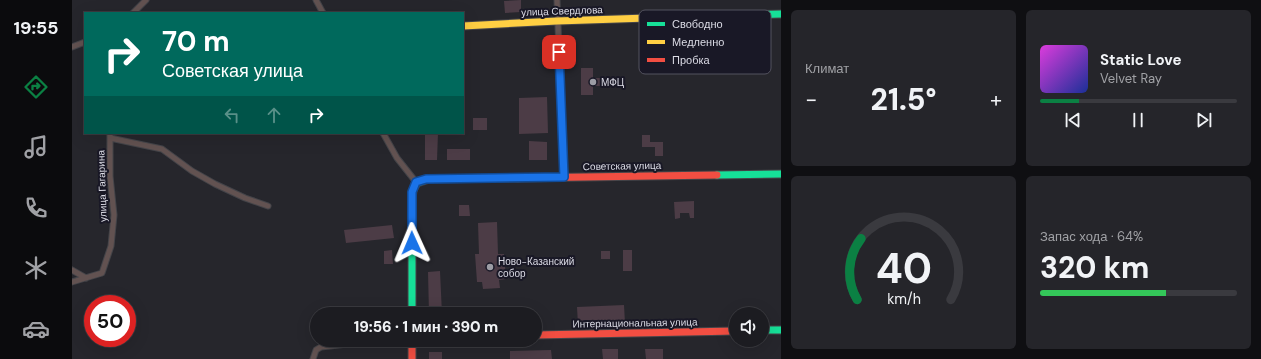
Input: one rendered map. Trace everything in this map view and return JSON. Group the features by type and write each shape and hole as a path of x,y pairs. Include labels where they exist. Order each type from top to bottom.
{"street":[{"path":"134,12 146,0"},
{"path":"316,0 322,12"},
{"path":"557,0 564,177"},
{"name":"улица Свердлова","path":"771,14 781,14"},
{"name":"улица Свердлова","path":"464,26 639,18"},
{"path":"72,47 84,42"},
{"path":"384,134 397,158 416,182 412,201 412,307"},
{"name":"улица Гагарина","path":"72,282 102,273 110,246 114,215 110,176 110,135 162,149 215,184 245,198 268,206"},
{"name":"Советская улица","path":"416,182 426,179 781,174"},
{"path":"72,270 86,278"},
{"path":"769,330 781,330"},
{"name":"Интернациональная улица","path":"542,335 729,331"},
{"path":"313,359 316,350 321,347"},
{"path":"412,347 412,359"}],"building":[{"path":"521,0 521,12 505,13 504,1"},
{"name":"МФЦ","path":"581,68 593,68 593,78 604,78 604,86 593,86 593,95 581,95"},
{"path":"547,97 548,133 519,134 519,98"},
{"path":"473,118 487,118 487,130 473,130"},
{"path":"425,134 438,134 437,160 425,160"},
{"path":"642,135 650,135 650,142 663,142 663,156 655,156 655,147 642,147"},
{"path":"529,141 547,142 547,160 529,160"},
{"path":"447,149 470,149 470,160 447,160"},
{"path":"694,201 694,218 690,218 689,213 680,213 680,218 675,219 674,202"},
{"path":"459,205 469,205 470,216 459,216"},
{"name":"Ново-Казанский собор","path":"497,222 498,254 504,254 506,279 499,280 500,288 483,289 482,282 477,282 475,254 479,254 478,223"},
{"path":"392,225 394,238 346,243 344,230"},
{"path":"392,250 393,264 384,264 384,251"},
{"path":"623,250 632,250 632,271 623,271"},
{"path":"601,251 610,251 610,259 601,259"},
{"path":"440,271 442,307 429,307 428,272"},
{"path":"624,305 625,323 578,325 577,307"},
{"path":"602,349 618,349 618,359 603,359"},
{"path":"645,349 663,349 663,359 646,359"},
{"path":"551,350 552,359 510,359 510,351"},
{"path":"429,352 442,352 442,359 429,359"}],"traffic: fast":[{"path":"771,14 781,14"},
{"path":"717,175 781,174"},
{"path":"412,307 412,201 413,190 417,183 429,179 518,178"},
{"path":"769,330 781,330"}],"traffic: slow":[{"path":"464,26 639,18"}],"traffic: jam":[{"path":"518,178 717,175"},
{"path":"542,335 729,331"},
{"path":"412,347 412,359"}],"place":[{"name":"МФЦ","path":"593,82"},
{"name":"Ново-Казанский собор","path":"490,267"}],"route":[{"path":"412,243 412,192 416,182 426,179 564,177 559,52"}]}
